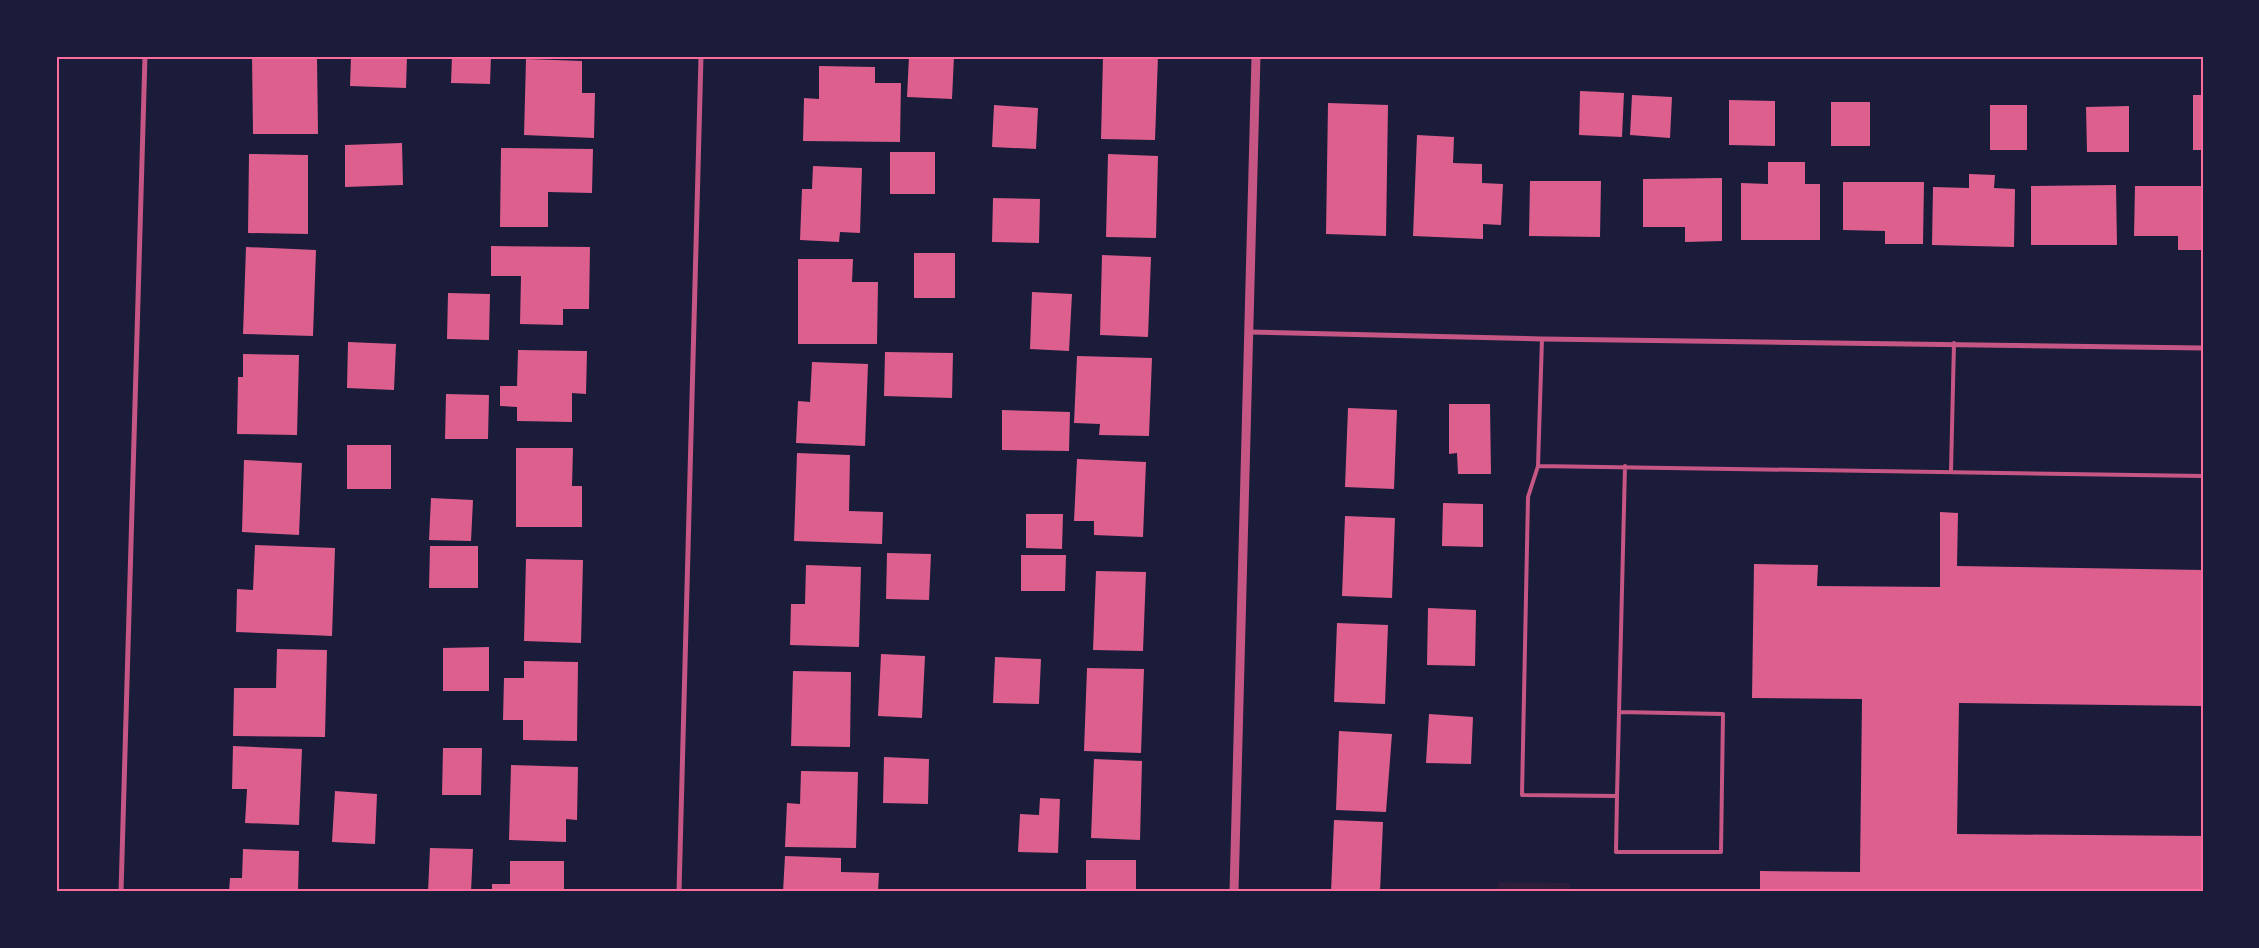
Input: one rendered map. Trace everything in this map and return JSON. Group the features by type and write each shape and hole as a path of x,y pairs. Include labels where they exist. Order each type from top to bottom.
{"street":[{"path":"121,892 145,56"},
{"path":"679,892 701,56"},
{"path":"1234,892 1256,56"},
{"path":"1249,332 1542,339 1954,343 2203,348"}],"lane":[{"path":"1542,339 1538,466 1528,497 1522,795 1617,796"},
{"path":"1951,471 1954,343"},
{"path":"1538,466 2203,476"},
{"path":"1619,712 1723,714 1721,852 1616,852 1617,796 1619,712 1625,466"}],"shaded area":[{"path":"1498,882 1570,883 1570,892 1497,892"}],"building":[{"path":"252,56 317,56 318,134 253,134"},
{"path":"351,56 407,56 406,88 350,86"},
{"path":"452,56 491,56 490,84 451,83"},
{"path":"909,56 954,56 952,99 907,97"},
{"path":"1103,56 1158,56 1155,140 1101,139"},
{"path":"526,59 582,61 582,93 595,93 594,138 524,135"},
{"path":"819,66 875,67 875,83 901,83 900,142 803,141 804,98 819,99"},
{"path":"1580,91 1624,93 1622,137 1579,135"},
{"path":"1632,95 1672,97 1670,138 1630,135"},
{"path":"2193,95 2203,95 2203,150 2193,150"},
{"path":"1729,100 1775,101 1775,146 1729,145"},
{"path":"1831,102 1870,102 1870,146 1831,146"},
{"path":"1328,103 1388,105 1386,236 1326,234"},
{"path":"994,105 1038,108 1036,149 992,147"},
{"path":"1990,105 2027,105 2027,150 1990,150"},
{"path":"2129,106 2129,152 2087,152 2086,107"},
{"path":"1417,135 1454,137 1453,163 1482,164 1482,183 1503,184 1501,225 1483,224 1483,239 1413,236"},
{"path":"402,143 403,185 345,187 345,145"},
{"path":"501,148 593,149 592,193 548,192 548,227 500,227"},
{"path":"890,152 935,152 935,194 890,194"},
{"path":"249,154 308,155 308,234 248,233"},
{"path":"1108,154 1158,156 1156,238 1106,237"},
{"path":"1768,162 1805,162 1805,184 1820,184 1820,240 1741,240 1741,183 1768,184"},
{"path":"813,166 862,168 860,233 840,232 839,242 800,240 802,189 812,189"},
{"path":"1969,174 1995,175 1994,188 2015,189 2014,247 1932,245 1933,187 1969,188"},
{"path":"1722,178 1722,241 1685,242 1685,227 1643,227 1643,179"},
{"path":"1530,181 1601,181 1600,237 1529,236"},
{"path":"1843,182 1924,182 1923,244 1885,244 1885,231 1843,230"},
{"path":"2116,185 2117,245 2031,245 2031,186"},
{"path":"2135,186 2203,186 2203,250 2178,250 2178,236 2134,236"},
{"path":"993,198 1040,199 1039,243 992,242"},
{"path":"491,246 590,247 589,309 563,309 563,325 520,324 521,276 491,276"},
{"path":"246,247 316,250 313,336 243,334"},
{"path":"914,253 955,253 955,298 914,298"},
{"path":"1102,255 1151,257 1148,337 1100,335"},
{"path":"798,259 853,259 852,282 878,282 877,344 798,344"},
{"path":"1032,292 1072,294 1069,351 1030,349"},
{"path":"448,293 490,294 489,340 447,339"},
{"path":"348,342 396,344 394,390 347,388"},
{"path":"518,350 587,351 586,394 572,393 572,422 517,421 517,407 500,406 500,386 517,386"},
{"path":"885,352 953,353 952,398 884,396"},
{"path":"243,354 299,355 297,435 237,434 238,377 243,377"},
{"path":"1077,356 1152,358 1149,436 1099,435 1100,424 1074,423"},
{"path":"812,362 868,364 865,446 796,443 798,401 810,402"},
{"path":"446,394 489,395 488,439 445,439"},
{"path":"1449,404 1490,404 1491,474 1458,474 1457,453 1449,454"},
{"path":"1348,408 1397,410 1394,489 1345,487"},
{"path":"1002,410 1070,412 1069,451 1002,450"},
{"path":"347,445 391,445 391,489 347,489"},
{"path":"516,448 573,448 572,486 582,486 582,527 516,527"},
{"path":"797,453 850,455 849,511 883,512 882,544 794,541"},
{"path":"1077,459 1146,462 1143,537 1094,535 1094,521 1074,521"},
{"path":"244,460 302,463 299,535 242,532"},
{"path":"431,498 473,500 471,541 429,540"},
{"path":"1443,503 1483,504 1483,547 1442,546"},
{"path":"1940,512 1958,513 1957,566 2203,570 2203,706 1959,703 1957,834 2203,836 2203,892 1760,892 1760,871 1860,872 1862,699 1752,698 1754,564 1818,565 1817,586 1940,587"},
{"path":"1026,514 1063,514 1062,549 1026,548"},
{"path":"1345,516 1395,518 1392,598 1342,596"},
{"path":"255,545 335,548 332,636 236,632 237,589 253,590"},
{"path":"430,546 478,546 478,588 429,588"},
{"path":"887,553 931,554 929,600 886,599"},
{"path":"1021,555 1066,555 1065,591 1021,591"},
{"path":"526,559 583,560 581,643 524,641"},
{"path":"806,565 861,567 859,647 790,645 791,604 805,604"},
{"path":"1096,571 1146,572 1143,651 1093,650"},
{"path":"1428,608 1476,610 1475,666 1427,665"},
{"path":"1337,623 1388,625 1385,704 1334,702"},
{"path":"489,647 489,691 443,691 443,648"},
{"path":"277,649 327,650 325,737 233,736 234,688 276,688"},
{"path":"881,654 925,656 922,718 878,716"},
{"path":"995,657 1041,659 1039,704 993,703"},
{"path":"524,661 578,662 577,741 523,740 523,720 503,720 504,678 524,678"},
{"path":"1087,668 1144,669 1141,753 1084,751"},
{"path":"793,671 851,672 850,747 791,746"},
{"path":"1429,714 1473,717 1471,764 1426,763"},
{"path":"1339,731 1392,734 1386,812 1336,810"},
{"path":"233,746 302,749 299,825 245,823 247,789 232,789"},
{"path":"443,748 482,748 481,795 442,795"},
{"path":"884,757 929,759 928,804 883,803"},
{"path":"1094,759 1142,761 1140,840 1091,838"},
{"path":"511,765 578,767 577,820 566,819 566,842 509,840"},
{"path":"801,771 858,772 856,848 785,847 787,803 800,804"},
{"path":"335,791 377,794 375,844 332,842"},
{"path":"1040,798 1060,799 1058,853 1018,852 1020,814 1039,815"},
{"path":"1334,820 1383,822 1380,892 1331,892"},
{"path":"430,848 473,849 471,892 428,892"},
{"path":"243,849 299,851 298,892 229,892 230,878 242,878"},
{"path":"785,856 841,858 841,872 879,873 878,892 783,892"},
{"path":"1086,860 1136,860 1136,892 1086,892"},
{"path":"510,861 564,861 564,892 492,892 492,884 510,884"}]}
